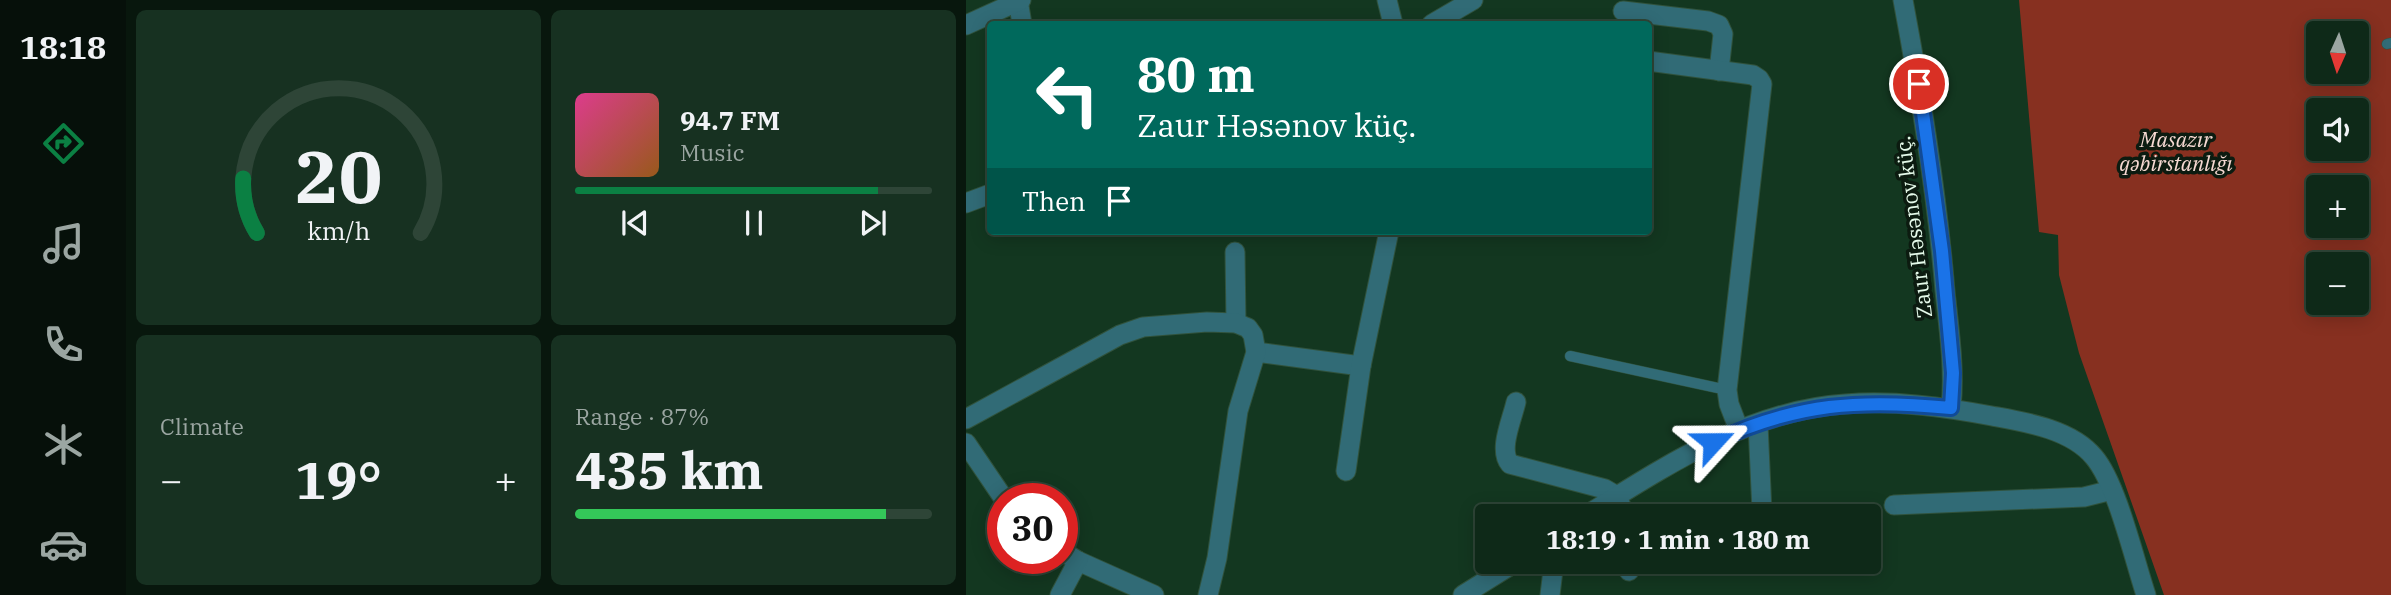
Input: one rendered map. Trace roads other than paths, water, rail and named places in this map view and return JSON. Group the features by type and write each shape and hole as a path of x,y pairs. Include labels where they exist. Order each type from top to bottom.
{"street":[{"path":"966,25 1019,0 1022,21"},
{"path":"1387,0 1392,21"},
{"path":"1437,21 1474,0"},
{"name":"Zaur Həsənov küç.","path":"1903,0 1923,111 1942,251 1953,373 1951,408"},
{"path":"1623,11 1708,21 1719,25 1723,34 1719,71"},
{"path":"1652,62 1753,75 1762,85 1727,390 1729,404 1739,430"},
{"path":"966,202 987,195"},
{"path":"1346,471 1361,366 1388,235"},
{"path":"1235,252 1236,323"},
{"path":"966,419 1119,335 1143,327 1181,323 1236,323 1248,328 1253,335 1256,352 1238,411 1217,558 1208,595"},
{"path":"1256,352 1361,366"},
{"path":"1516,402 1505,450 1505,458 1510,464 1605,489 1617,496 1620,504"},
{"path":"1604,504 1666,467 1739,430 1810,409 1844,404 1883,403 1951,408 2038,426 2079,444 2093,456 2112,490 2146,595"},
{"path":"1758,424 1762,504"},
{"path":"966,443 993,483"},
{"path":"1894,505 2084,497 2112,490"},
{"path":"1078,560 1154,595"},
{"path":"1060,595 1065,574"},
{"path":"1463,595 1497,574"},
{"path":"1550,595 1553,574"}],"lane":[{"path":"1570,356 1727,390"}],"park label":[{"name":"Masazır qəbirstanlığı","path":"2176,152"}]}
